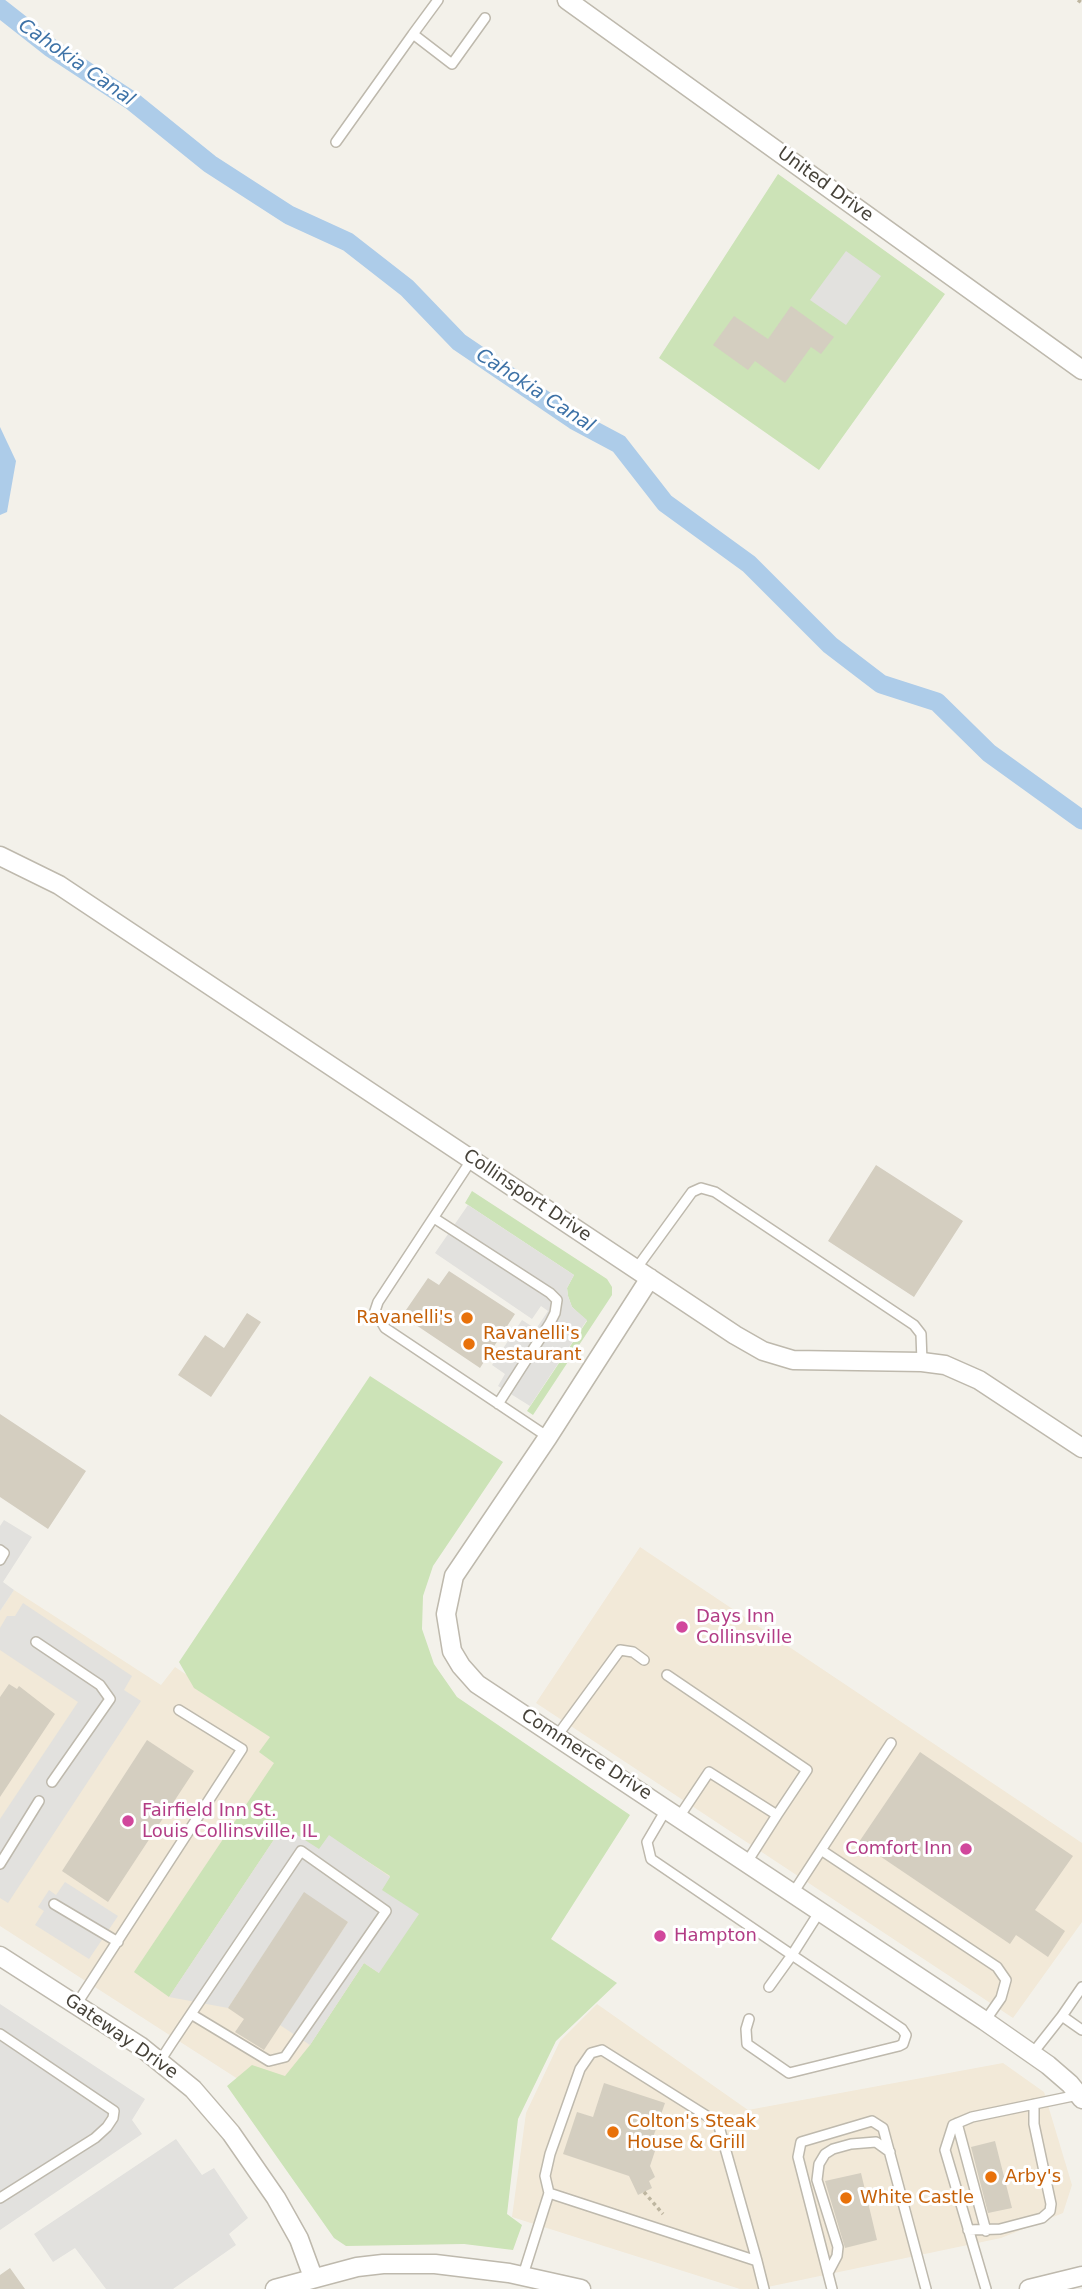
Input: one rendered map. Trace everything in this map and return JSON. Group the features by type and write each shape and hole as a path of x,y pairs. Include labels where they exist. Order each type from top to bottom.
{"street":[{"name":"United Drive","path":"567,0 1082,370"},
{"name":"Collinsport Drive","path":"0,856 59,885 734,1335 763,1351 819,1362 922,1362 945,1365 979,1380 1082,1448"},
{"name":"Commerce Drive","path":"643,1273 548,1437 454,1576 446,1614 452,1651 477,1684 1032,2053 1048,2064 1081,2097"},
{"name":"Gateway Drive","path":"0,1956 160,2061 193,2090 218,2116 276,2198 299,2239 313,2277"},
{"path":"275,2289 313,2277 383,2264 435,2264 523,2275 582,2289"},
{"path":"1032,2289 1082,2276"}],"lane":[{"path":"336,142 438,0"},
{"path":"413,34 452,64 485,18"},
{"path":"472,1159 378,1302 375,1311 385,1328 548,1437"},
{"path":"643,1273 692,1192 701,1188 716,1192 914,1325 920,1334 922,1362"},
{"path":"434,1217 557,1300 550,1323 498,1404"},
{"path":"0,1550 4,1553 0,1560"},
{"path":"36,1642 100,1685 110,1699 52,1783"},
{"path":"557,1736 620,1650 633,1652 644,1660"},
{"path":"667,1675 807,1770 747,1862"},
{"path":"76,2005 242,1749 179,1710"},
{"path":"793,1893 891,1744"},
{"path":"749,2019 746,2029 747,2044 789,2073 900,2046 906,2035 902,2029 651,1859 647,1842 709,1772 777,1815"},
{"path":"0,1864 40,1801"},
{"path":"821,1850 997,1966 1006,1980 1001,1998 985,2021"},
{"path":"160,2061 191,2014 301,1851 386,1911 285,2057 268,2062 191,2014"},
{"path":"54,1904 118,1942"},
{"path":"769,1987 820,1911"},
{"path":"1032,2053 1082,1987"},
{"path":"1062,2016 1082,2030"},
{"path":"0,2034 114,2110 113,2118 107,2127 95,2138 0,2198"},
{"path":"523,2275 549,2193 545,2176 550,2154 580,2068 591,2053 602,2049 718,2123 764,2289"},
{"path":"986,2289 945,2150 955,2124 972,2117 1081,2097"},
{"path":"968,2230 1000,2230 1042,2218 1050,2211 1051,2204 1034,2124 1034,2104"},
{"path":"832,2289 798,2157 801,2142 872,2121 883,2128 926,2289"},
{"path":"955,2124 986,2231"},
{"path":"828,2273 838,2248 817,2180 819,2164 825,2154 833,2149 851,2144 876,2143 890,2152"},
{"path":"549,2193 757,2260"}],"path":[{"path":"644,2192 665,2216"}],"shaded area":[{"path":"846,251 881,276 846,325 810,300"},
{"path":"468,1205 574,1275 567,1288 568,1296 572,1307 587,1320 530,1406 498,1386 505,1374 492,1365 522,1320 536,1329 548,1311 541,1306 532,1319 435,1253"},
{"path":"4,1520 32,1537 3,1582 14,1590 0,1611 0,1526"},
{"path":"640,1547 1082,1843 1082,1922 1013,2018 536,1703"},
{"path":"14,1590 161,1685 175,1667 290,1744 439,1908 297,2117 0,1926 0,1611"},
{"path":"23,1603 132,1676 124,1690 141,1701 8,1903 0,1898 0,1819 78,1702 0,1650 0,1628 7,1616 15,1616"},
{"path":"283,1826 319,1849 329,1835 390,1877 382,1890 419,1914 379,1973 364,1963 310,2045 280,2025 348,1922 304,1893 228,2008 169,1997"},
{"path":"65,1882 118,1916 89,1959 35,1925 44,1911 38,1907 49,1890 56,1895"},
{"path":"0,2004 145,2099 132,2120 142,2134 0,2230"},
{"path":"597,2004 748,2110 1003,2063 1044,2092 1072,2185 1063,2213 1001,2238 758,2289 740,2289 512,2217 526,2113 560,2041"},
{"path":"176,2139 202,2175 214,2168 248,2218 229,2234 236,2245 173,2289 106,2289 75,2248 53,2262 34,2234"}],"green space":[{"path":"778,174 945,294 819,470 659,358"},
{"path":"472,1191 607,1279 612,1287 612,1295 533,1415 527,1411 587,1321 572,1307 568,1296 567,1288 574,1275 465,1203"},
{"path":"370,1376 503,1462 433,1566 423,1596 422,1629 434,1664 457,1697 630,1815 551,1939 617,1983 556,2041 518,2119 507,2214 522,2225 513,2250 464,2244 346,2246 334,2238 227,2086 252,2065 285,2076 310,2045 364,1963 379,1973 382,1889 390,1876 329,1836 319,1850 283,1826 169,1997 134,1972 274,1763 259,1752 270,1737 194,1688 179,1662"}],"water":[{"path":"0,427 16,461 7,512 0,515"}],"building":[{"path":"791,306 834,337 821,354 811,347 785,383 755,361 748,370 713,345 734,316 768,339"},
{"path":"876,1165 963,1221 914,1297 828,1241"},
{"name":"Ravanelli's Restaurant","path":"449,1271 515,1314 480,1368 407,1319 411,1313 406,1310 428,1278 439,1285"},
{"path":"247,1313 261,1322 211,1397 178,1375 205,1335 224,1348"},
{"path":"0,1414 86,1471 48,1529 0,1497"},
{"path":"9,1684 17,1689 19,1686 55,1714 0,1797 0,1697"},
{"name":"Fairfield Inn St. Louis Collinsville, IL","path":"147,1740 194,1771 108,1902 62,1871"},
{"name":"Comfort Inn","path":"920,1752 1073,1856 1035,1910 1065,1931 1048,1957 1016,1935 1010,1944 859,1842"},
{"path":"304,1892 348,1922 264,2050 235,2032 244,2019 228,2008"},
{"name":"Colton's Steak House & Grill","path":"604,2083 665,2103 650,2146 656,2148 650,2166 655,2177 649,2181 652,2188 638,2195 629,2176 563,2154 577,2112 593,2117"},
{"name":"Arby's","path":"995,2141 1012,2208 988,2213 971,2147"},
{"name":"White Castle","path":"861,2173 877,2240 845,2248 825,2181"},
{"path":"10,2268 25,2289 0,2289 0,2275"}],"waterway":[{"name":"Cahokia Canal","path":"0,8 51,48 132,101 210,164 289,215 348,242 407,288 459,342 574,420 619,444 665,503 749,564 830,645 881,684 937,702 989,753 1082,820"}],"place":[{"name":"Ravanelli's","path":"467,1318"},
{"name":"Ravanelli's Restaurant","path":"469,1344"},
{"name":"Days Inn Collinsville","path":"682,1627"},
{"name":"Fairfield Inn St. Louis Collinsville, IL","path":"128,1821"},
{"name":"Comfort Inn","path":"966,1849"},
{"name":"Hampton","path":"660,1936"},
{"name":"Colton's Steak House & Grill","path":"613,2132"},
{"name":"Arby's","path":"991,2177"},
{"name":"White Castle","path":"846,2198"}]}
